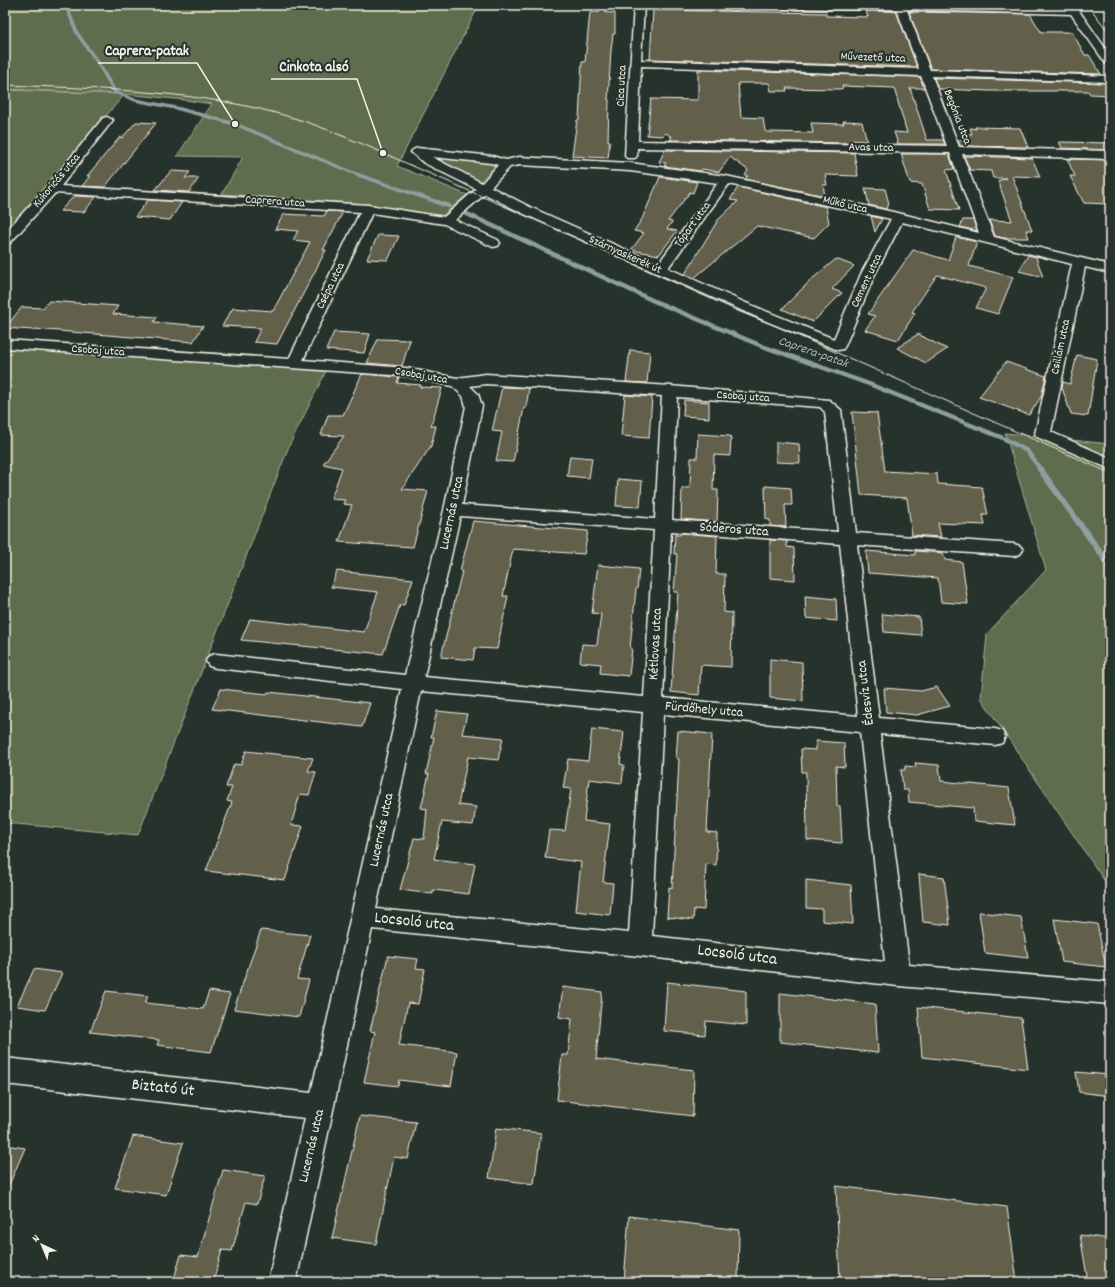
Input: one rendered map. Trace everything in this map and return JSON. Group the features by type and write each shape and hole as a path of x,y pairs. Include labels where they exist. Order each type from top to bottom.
{"street":[{"name":"Cica utca","path":"630,167 639,5"},
{"path":"780,5 1073,8 1110,62"},
{"name":"Begónia utca","path":"900,6 956,150 988,239"},
{"name":"Művezető utca","path":"636,63 1110,79"},
{"name":"Kukoricás utca","path":"5,240 52,189 107,120"},
{"name":"Avas utca","path":"632,144 956,150 1110,155"},
{"name":"Szárnyaskerék út","path":"506,164 492,160 417,152 428,160 526,210 741,306 838,346"},
{"name":"Műkő utca","path":"506,164 519,161 630,167 726,180 898,218 1110,269"},
{"path":"447,221 484,188 506,164"},
{"name":"Tópart utca","path":"660,270 726,180"},
{"name":"Caprera utca","path":"52,189 368,209 447,221 493,243"},
{"name":"Csépa utca","path":"294,364 368,209"},
{"name":"Cement utca","path":"838,346 868,274 898,218"},
{"name":"Csillám utca","path":"1079,261 1043,434 1110,464"},
{"name":"Csobaj utca","path":"5,344 406,372 456,383 486,379 824,403 833,410"},
{"name":"Lucernás utca","path":"282,1282 363,918 412,683 453,510 474,406 470,394 456,383"},
{"name":"Kétlovas utca","path":"640,945 670,391"},
{"name":"Édesvíz utca","path":"833,410 898,976"},
{"name":"Sóderos utca","path":"453,510 1014,550"},
{"name":"Fürdőhely utca","path":"216,661 412,683 995,736"},
{"name":"Locsoló utca","path":"363,918 640,945 898,976 1110,993"},
{"name":"Biztató út","path":"5,1071 321,1107"}],"green space":[{"path":"5,5 479,5 397,166 467,195 442,216 366,204 222,194 243,157 177,156 212,104 125,94 5,232 5,90 122,94 5,89"},
{"path":"434,158 492,161 495,167 479,182"},
{"path":"5,343 328,367 289,446 138,835 5,823"},
{"path":"1005,433 1110,444 1110,889 981,698 987,634 1046,570"}],"building":[{"path":"653,10 826,13 826,16 868,17 866,11 896,11 917,67 650,59"},
{"path":"590,12 615,13 615,34 613,34 611,50 608,100 608,141 610,141 608,158 572,156 577,120 579,120 582,62 585,62"},
{"path":"909,12 1030,14 1041,32 1072,32 1085,55 1089,55 1101,74 931,69"},
{"path":"698,70 920,77 924,88 910,88 927,140 943,140 945,144 898,144 894,132 907,133 894,88 842,86 843,88 840,89 786,88 787,91 771,91 769,83 738,83 741,117 763,118 765,131 767,132 813,133 811,123 844,124 843,121 862,122 867,141 851,140 852,143 670,140 672,136 666,133 662,136 647,135 651,99 698,100"},
{"path":"934,78 1106,83 1110,90 1110,95 1090,94 1088,91 990,91 938,89"},
{"path":"136,122 156,123 105,187 82,186 90,176 87,176 120,137 122,138"},
{"path":"975,127 1020,128 1028,147 960,146 958,140 964,140 961,134 972,134 970,128 976,129"},
{"path":"1059,142 1110,143 1110,150 1062,148"},
{"path":"665,150 854,153 858,176 825,175 827,185 823,185 825,196 745,179 748,176 745,176 748,170 730,157 719,172 664,166 666,163 659,162"},
{"path":"901,154 949,154 954,169 946,170 959,210 930,209 922,184 910,183"},
{"path":"964,156 1032,158 1040,177 1012,176 1032,230 1026,230 1029,238 1003,238 995,236 989,220 1012,221 998,181 1006,178 993,178 991,171 970,170"},
{"path":"1067,159 1110,160 1110,204 1084,203 1070,176 1075,176"},
{"path":"171,171 190,172 185,178 199,178 189,192 155,190"},
{"path":"660,177 697,182 693,193 690,192 668,221 672,222 667,229 677,231 659,255 631,250 644,233 634,231 642,219"},
{"path":"738,187 826,207 829,223 814,238 757,226 694,278 685,274 718,220 738,201 730,200"},
{"path":"865,188 885,189 889,204 886,209 869,205"},
{"path":"74,196 96,197 84,212 60,211"},
{"path":"148,200 182,202 170,220 135,217"},
{"path":"327,211 343,212 323,250 326,250 277,344 254,342 261,328 222,326 233,308 273,311 310,242 293,240 298,231 275,229 284,214 324,216"},
{"path":"871,216 882,219 875,232"},
{"path":"963,220 973,220 977,231 960,227"},
{"path":"378,235 399,236 388,260 367,259"},
{"path":"956,237 977,242 969,266 1013,277 998,314 976,308 986,288 937,275 912,312 915,313 898,340 865,330 875,316 868,314 913,250 948,260"},
{"path":"1028,255 1036,257 1043,277 1019,271"},
{"path":"836,259 854,266 832,289 842,293 813,322 782,309 811,280"},
{"path":"49,301 118,306 113,314 157,317 154,322 203,326 193,342 5,328 22,307 43,308"},
{"path":"334,332 370,334 364,353 326,350"},
{"path":"918,334 947,349 926,363 897,348"},
{"path":"378,339 410,340 402,366 367,363"},
{"path":"630,350 650,352 647,383 626,382"},
{"path":"1077,355 1097,359 1088,416 1071,414 1062,388 1063,382 1070,384"},
{"path":"1006,362 1046,376 1041,397 1029,415 979,397"},
{"path":"362,374 399,377 397,383 421,385 420,387 442,388 431,426 436,426 431,446 402,489 428,491 413,547 339,542 352,505 343,504 345,500 331,499 342,468 323,464 344,436 321,435 328,415 343,415"},
{"path":"502,387 529,388 526,408 524,408 513,462 496,461 502,432 492,431"},
{"path":"625,395 652,397 649,438 621,436"},
{"path":"684,400 709,402 709,418 683,416"},
{"path":"852,412 877,413 885,471 937,474 938,484 982,487 988,515 983,515 985,525 938,523 941,537 912,535 907,498 861,495"},
{"path":"698,434 730,436 731,438 730,456 714,455 713,490 718,490 717,522 681,519 682,488 690,488 691,458 697,458"},
{"path":"776,442 799,444 800,463 776,462"},
{"path":"570,456 592,458 589,478 567,476"},
{"path":"618,479 642,481 640,507 616,506"},
{"path":"765,486 791,488 792,505 785,505 786,527 770,526 770,520 766,519"},
{"path":"473,521 588,531 584,554 513,549 503,596 508,596 497,649 475,648 473,660 441,657 462,571 460,571"},
{"path":"680,533 717,536 716,574 725,574 724,612 732,613 731,667 701,665 699,695 671,692 678,592 674,592 677,554 674,554 675,535 680,535"},
{"path":"770,540 787,541 787,547 794,548 795,580 770,578"},
{"path":"866,551 915,555 915,551 943,553 945,560 962,562 968,604 941,602 938,578 868,573"},
{"path":"598,565 639,569 630,648 632,648 629,676 600,673 601,664 580,662 582,644 597,645 601,614 592,613"},
{"path":"337,571 413,579 404,605 400,605 383,654 241,640 250,619 364,632 378,592 331,587"},
{"path":"805,596 836,599 837,621 806,618"},
{"path":"882,614 919,617 921,635 884,632"},
{"path":"770,659 802,662 803,701 770,698"},
{"path":"937,687 950,706 917,715 886,712 884,688 921,691"},
{"path":"221,689 267,694 268,692 370,703 362,727 212,709"},
{"path":"437,711 467,714 462,734 503,738 498,760 468,757 458,805 476,807 473,825 442,822 434,859 475,864 469,894 433,890 433,894 400,890 414,838 424,839 427,809 421,808 429,774 426,774 434,737 431,737"},
{"path":"592,729 624,732 620,764 624,765 622,783 589,779 584,821 610,824 603,882 613,883 610,915 576,911 581,862 545,858 549,830 565,831 571,789 563,788 568,759 588,761"},
{"path":"678,731 712,734 707,832 717,833 716,865 706,864 704,910 694,909 693,920 667,917 669,887 672,888 679,759 676,758"},
{"path":"816,741 844,743 845,767 836,766 837,806 840,806 842,843 807,840 806,772 802,772 801,749 816,750"},
{"path":"246,751 313,758 308,771 316,772 309,795 300,794 291,825 303,826 285,880 206,871 232,802 227,801 232,787 226,787 234,764 241,765"},
{"path":"915,763 939,765 941,781 1009,788 1015,825 974,821 973,808 909,802 908,790 903,790 901,770 905,770 905,766 916,767"},
{"path":"919,874 944,877 950,925 923,922"},
{"path":"806,880 851,885 853,924 822,921 822,909 806,908"},
{"path":"979,912 1021,917 1028,958 985,953"},
{"path":"1054,919 1097,924 1106,967 1062,962"},
{"path":"261,930 310,935 297,979 309,980 299,1017 234,1009"},
{"path":"388,956 418,959 416,968 425,969 418,1004 408,1003 399,1045 457,1052 451,1086 399,1080 398,1086 364,1082 375,1032 370,1031"},
{"path":"34,969 62,973 45,1010 17,1006"},
{"path":"667,982 746,991 746,1025 706,1021 705,1035 664,1031"},
{"path":"563,987 602,992 596,1059 694,1070 693,1116 557,1100 562,1055 568,1055 572,1019 559,1017"},
{"path":"106,991 148,996 145,1003 203,1009 209,991 230,994 211,1052 157,1045 159,1040 90,1032"},
{"path":"780,993 875,1004 878,1053 780,1042"},
{"path":"918,1007 1021,1018 1028,1069 922,1057"},
{"path":"1076,1072 1110,1075 1110,1096 1079,1092"},
{"path":"360,1116 416,1122 408,1159 394,1157 376,1244 332,1238"},
{"path":"496,1128 541,1133 534,1184 489,1178"},
{"path":"133,1136 183,1143 166,1195 115,1188"},
{"path":"5,1145 25,1148 5,1194"},
{"path":"223,1170 265,1176 257,1204 246,1202 232,1251 222,1250 213,1282 173,1282 181,1255 198,1257"},
{"path":"836,1186 1007,1207 1017,1282 840,1282"},
{"path":"629,1216 739,1230 738,1282 624,1282"},
{"path":"1080,1235 1110,1239 1110,1282 1088,1282"}],"waterway":[{"name":"Caprera-patak","path":"66,5 77,33 98,63 115,92 135,100 176,108 235,124 356,174 440,203"},
{"name":"Caprera-patak","path":"440,203 449,206"},
{"name":"Caprera-patak","path":"465,213 654,301 762,346 869,384 1003,438 1027,451 1041,470"},
{"name":"Caprera-patak","path":"1040,469 1110,566"}],"tram line":[{"path":"1088,5 1110,34"},
{"path":"5,85 115,90 189,97 261,109 306,122 365,145 1110,473"}],"place":[{"name":"Caprera-patak","path":"235,124"},
{"name":"Cinkota alsó","path":"383,153"}]}
